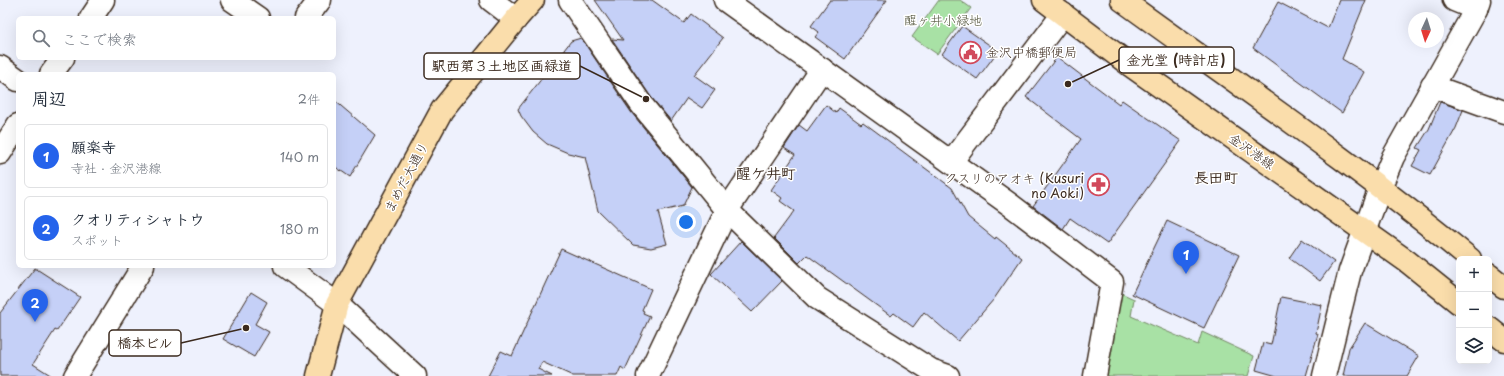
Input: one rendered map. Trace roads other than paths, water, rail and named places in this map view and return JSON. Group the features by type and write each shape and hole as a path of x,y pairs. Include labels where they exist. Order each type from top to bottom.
{"main road":[{"name":"まめだ大通り","path":"318,376 337,304 442,110 532,0"},
{"name":"金沢港線","path":"1044,0 1130,65 1408,262 1456,301"},
{"path":"1122,0 1351,166 1433,228 1466,256"},
{"path":"1492,277 1504,287"},
{"path":"1492,330 1504,340"}],"street":[{"path":"92,16 104,0"},
{"path":"232,0 255,16"},
{"path":"308,16 320,0"},
{"path":"491,0 516,18"},
{"path":"570,0 641,104 727,210 817,298 931,370 948,376"},
{"path":"725,0 1012,206 1112,282 1095,376"},
{"path":"1324,376 1350,271 1363,230 1380,188 1393,157 1477,4 1454,0"},
{"path":"951,162 1063,14"},
{"path":"52,72 62,60"},
{"path":"0,67 16,79"},
{"path":"648,376 727,210 822,70"},
{"path":"1432,86 1504,112"},
{"path":"0,153 16,128"},
{"path":"74,376 142,268"},
{"path":"288,268 337,304 415,376"}],"place":[{"name":"金沢中橋郵便局","path":"970,52"},
{"name":"金光堂 (時計店)","path":"1068,84"},
{"name":"駅西第３土地区画緑道","path":"646,99"},
{"name":"クスリのアオキ (Kusuri no Aoki)","path":"1099,185"},
{"name":"願楽寺","path":"1186,274"},
{"name":"クオリティシャトウ","path":"35,322"},
{"name":"橋本ビル","path":"246,328"}],"district":[{"name":"醒ケ井町","path":"766,174"},
{"name":"長田町","path":"1216,178"}],"park label":[{"name":"醒ヶ井小緑地","path":"943,20"}]}
